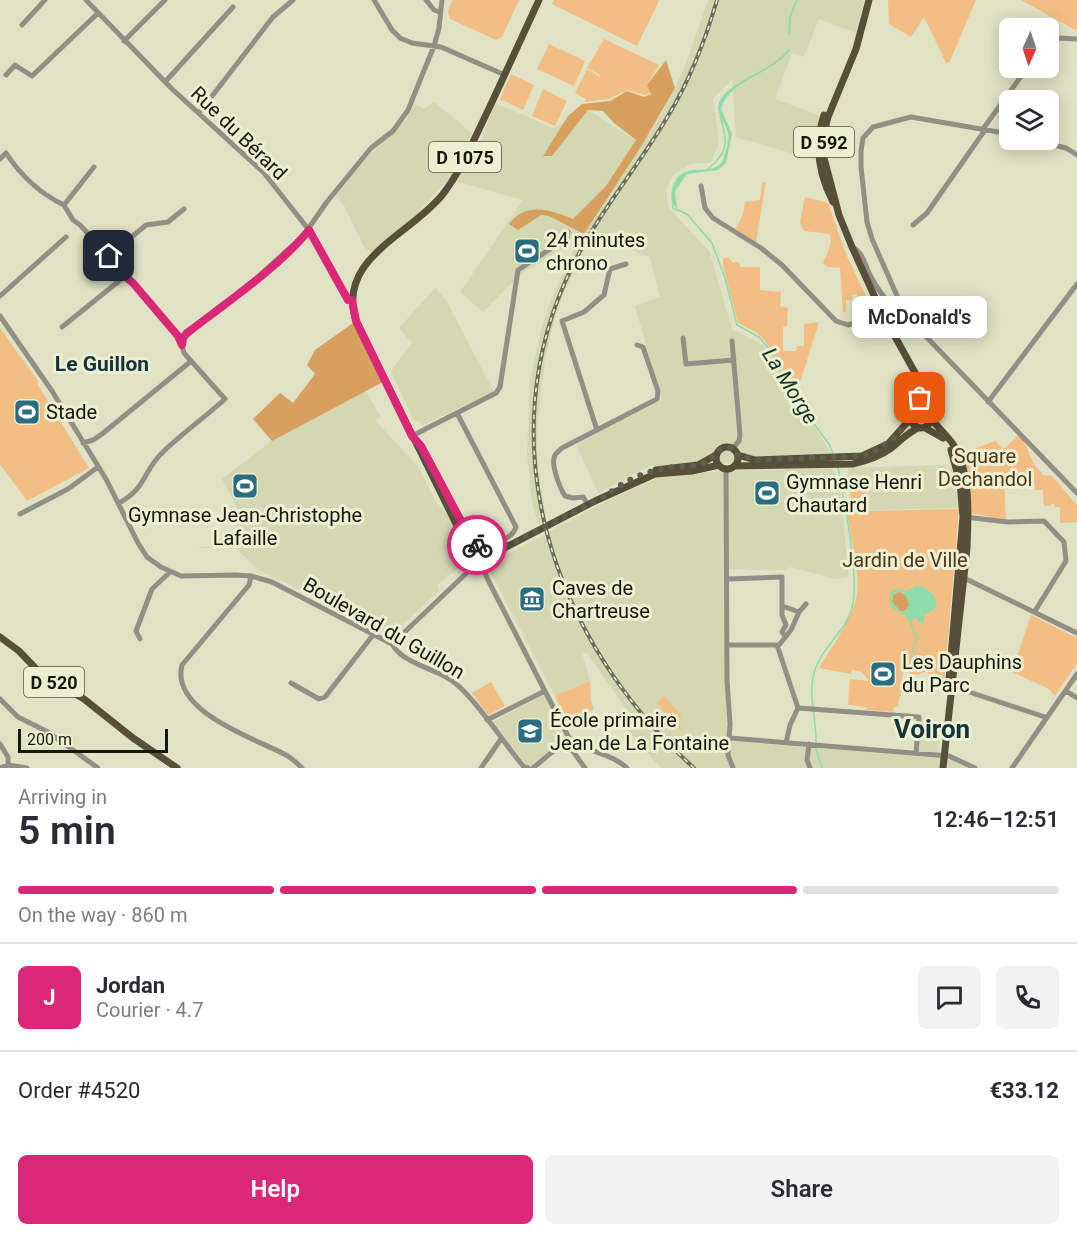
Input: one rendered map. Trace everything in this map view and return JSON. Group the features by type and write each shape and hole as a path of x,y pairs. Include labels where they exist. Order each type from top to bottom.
{"main road":[{"name":"D 1075","path":"352,300 355,282 364,266 430,208 457,173 539,0"},
{"name":"D 592","path":"868,1 863,28 847,71 838,82 824,116 819,132 817,158 821,174 852,248 883,315 918,378 927,409"},
{"path":"352,300 356,321 412,436 477,557 499,550 655,474 735,466 834,461 877,451 888,444 911,418 922,389"},
{"path":"915,409 927,409 932,419 951,441 958,455 966,487 961,577 943,768"},
{"path":"911,418 914,426 942,437 950,448 960,483 965,517"},
{"path":"606,496 614,489 644,473 662,468 698,465 716,455 723,447 733,448 738,455 755,460 834,461 843,465 868,460 883,453 932,419"},
{"path":"716,455 723,467"},
{"path":"735,466 738,455"},
{"name":"D 520","path":"0,637 19,651 42,675 84,699 177,768"}],"street":[{"path":"22,25 45,0"},
{"name":"Rue du Bérard","path":"87,0 123,41 264,173 309,230 348,300 352,300"},
{"path":"123,41 165,0"},
{"path":"199,113 269,23 293,0"},
{"path":"374,0 392,30 400,38 412,43 434,46 505,75"},
{"path":"426,0 434,10 440,12"},
{"path":"182,345 187,333 246,288 309,230 327,203 371,148 393,131 408,110 434,46 442,0"},
{"path":"165,81 233,7"},
{"path":"6,75 15,65 32,76 98,12"},
{"path":"1059,38 1077,39"},
{"path":"913,225 927,213 1020,78"},
{"path":"906,316 872,239 867,222 861,167 863,138 873,127 911,117 999,132"},
{"path":"1059,146 1077,155"},
{"path":"0,159 6,153 30,184 45,196 64,205 73,220 109,256 111,263 133,283 178,336 190,362 225,399 164,451 153,463 141,486 119,503"},
{"path":"64,205 94,167"},
{"path":"701,186 705,208 712,218 761,248 783,265 836,321 848,325 883,315"},
{"path":"109,256 146,225 168,222 184,209"},
{"path":"412,436 496,393 500,387 518,270 567,238 568,232"},
{"path":"0,296 66,237"},
{"path":"852,248 860,253 880,291 890,302 1012,424 1077,493"},
{"path":"597,430 562,321 584,312 604,295 610,269 626,264"},
{"path":"62,327 124,277"},
{"path":"988,402 1077,284"},
{"path":"0,316 52,391 119,503 142,550 147,557 170,572 152,589 136,631 140,639"},
{"path":"683,338 686,364 734,360"},
{"path":"732,341 740,435 739,441 733,448"},
{"path":"588,505 583,497 565,496 553,460 562,448 654,401 659,396 643,347 637,345"},
{"path":"83,443 102,434 190,362"},
{"path":"392,644 467,574 477,557 514,533 516,527 457,413"},
{"path":"20,514 68,489 98,467"},
{"path":"723,467 728,579 728,759 733,768"},
{"path":"965,517 1008,522 1044,521 1064,542 1066,561 1035,611"},
{"path":"477,557 570,738 574,751 584,766"},
{"name":"Boulevard du Guillon","path":"170,572 181,576 251,576 272,582 392,644 397,654 457,684 501,739 528,768"},
{"path":"251,576 249,585 182,665 180,674 183,686 202,710 259,744 285,754 302,768"},
{"path":"728,579 782,577 782,615 786,625 782,632 785,636"},
{"path":"961,577 1077,633"},
{"path":"728,645 777,645 791,630 799,612 806,604"},
{"path":"782,606 799,612"},
{"path":"291,682 319,699 325,697 374,635"},
{"path":"777,645 798,708 790,725 786,743"},
{"path":"1012,768 1045,717 1077,674"},
{"path":"950,686 1045,717"},
{"path":"487,720 545,691"},
{"path":"1066,691 1077,698"},
{"path":"0,699 18,717 48,732 98,768"},
{"path":"798,708 919,717 916,753"},
{"path":"533,768 570,738"},
{"path":"570,738 594,752 613,758 627,768"},
{"path":"729,738 944,755 975,768"},
{"path":"481,768 501,739"},
{"path":"0,744 8,757 8,765"},
{"path":"810,768 807,760 811,745"},
{"path":"556,749 564,748 574,751"},
{"path":"584,766 584,755 594,752"},
{"path":"0,768 8,765 27,768"}],"shaded area":[{"path":"708,0 864,0 856,33 819,19 804,57 792,53 775,99 821,116 816,135 815,160 736,137 732,80 713,99 719,142 711,162 690,164 673,175 666,189 668,207 709,251 732,329 764,346 832,455 742,463 650,466 598,493 576,444 662,400 635,306 660,297 650,257 593,236 577,263 556,312 545,359 537,449 546,519 538,524 532,501 527,453 530,383 540,333 549,305 578,240 522,273 483,312 460,292 523,200 448,179 409,222 371,252 364,247 345,207 336,195 361,163 406,120 413,103 424,109 434,102 472,133 464,150 482,139 495,103 553,128 588,110 642,145 662,113 684,69"},
{"path":"788,49 790,50 782,58 742,83 726,99 721,109 732,134 726,163 718,170 687,174 675,191 677,209 671,196 677,178 683,173 718,166 723,160 728,136 718,107 724,95 731,88 772,64"},
{"path":"666,60 675,88 642,145 584,234 549,216 541,215 518,230 509,224 523,212 531,210 548,211 573,219 606,186 636,140 603,111 588,110 552,156 543,156 568,116 582,104 610,101 627,91 644,97 651,94 647,85"},
{"path":"435,288 446,300 494,392 423,425 413,419 391,371 412,343 399,328"},
{"path":"353,323 383,382 272,441 253,419 280,393 293,403 315,374 307,365 315,350"},
{"path":"360,387 366,392 381,417 375,420 419,468 436,502 450,517 464,547 461,553 463,564 437,585 440,590 390,636 324,600 261,572 231,544 228,547 193,548 227,545 241,515 222,479 272,441 276,432"},
{"path":"942,465 952,470 959,508 868,510 866,484 849,485 848,468"},
{"path":"833,468 840,494 849,577 836,579 790,567 784,570 724,569 727,741 918,756 921,720 941,722 938,757 951,758 970,768 661,768 622,725 631,716 588,654 582,653 590,681 555,696 487,565 609,500 662,476"},
{"path":"917,585 928,590 935,598 935,607 925,614 923,623 915,617 910,623 905,615 892,608 889,599 891,591 896,589 906,591","holes":["900,592 908,600 909,606 905,611 900,611 892,602 893,595"]},
{"path":"899,592 907,596 909,606 904,611 900,611 892,602 893,595"},
{"name":"École primaire Jean de La Fontaine","path":"544,695 565,739 529,768 491,723"}],"green space":[{"path":"453,0 519,0 502,37 496,40 450,19 448,11"},
{"path":"554,0 659,1 637,46 552,4"},
{"path":"888,0 976,0 949,63 946,63 924,17 911,37 889,24"},
{"path":"1021,0 1077,0 1077,31 1059,21 1059,18 1054,18"},
{"path":"604,39 659,65 647,85 652,93 644,95 627,90 609,99 585,102 586,99 575,93 587,69 599,76 595,84 600,75 587,68"},
{"path":"549,44 585,61 574,86 537,69"},
{"path":"511,74 534,85 523,110 500,99"},
{"path":"543,89 567,101 555,126 532,116"},
{"path":"762,182 766,182 756,242 736,229 743,214 745,202 760,200"},
{"path":"805,197 828,203 846,254 875,315 860,319 852,317 851,310 859,309 857,294 852,295 852,300 846,300 846,312 843,312 840,268 827,267 823,263 830,245 830,234 804,231 800,222"},
{"path":"728,257 732,262 739,262 740,267 760,267 760,290 781,292 780,306 788,308 787,326 783,327 783,351 796,351 797,346 804,346 804,324 819,322 797,392 765,341 757,333 738,323 723,266 723,259"},
{"name":"Stade","path":"0,328 38,381 38,385 89,468 27,501 0,464"},
{"name":"Square Dechandol","path":"1020,433 1034,464 1043,475 1052,476 1077,505 1077,522 1060,523 1060,507 1054,507 1054,504 1044,506 1043,490 1035,490 1033,476 1004,478 1006,520 969,513 961,454 995,441 1004,449"},
{"name":"Jardin de Ville","path":"866,484 867,511 959,509 944,684 932,678 927,672 920,675 910,674 905,662 901,696 898,707 894,707 893,712 867,710 867,707 848,705 850,679 869,681 862,672 852,670 851,674 819,668 841,632 855,602 858,586 847,512 859,511 853,510 849,485"},
{"path":"1031,615 1077,638 1077,663 1055,696 1049,689 1012,672"},
{"path":"590,681 591,701 594,709 567,721 555,696"},
{"path":"491,682 505,706 488,715 472,693"},
{"path":"664,696 681,715 679,724 684,733 714,761 693,744 657,703"}],"waterway":[{"name":"La Morge","path":"789,34 790,17 797,0"},
{"name":"La Morge","path":"708,169 720,157 725,145 720,116"},
{"name":"La Morge","path":"673,202 673,208 687,214 712,243 725,278 737,325 759,337 771,351 777,365 806,413 829,444 833,454"},
{"name":"La Morge","path":"816,744 812,695 813,676 824,652 849,616 854,595 853,559 838,467"},
{"path":"911,623 918,638 912,649 918,658 925,662"},
{"path":"930,692 939,680 937,672"},
{"name":"La Morge","path":"816,749 822,768"}],"railway":[{"path":"694,768 645,717 603,661 571,600 548,535 535,468 535,400 547,332 573,265 583,245 676,102 696,60 717,0"}],"way so far":[{"path":"477,545 484,550 499,550 606,496 614,489 644,473 662,468 698,465 712,458 723,447 733,448 738,455 755,460 830,459 862,456 877,451 899,434 911,418 920,398"}],"place":[{"name":"24 minutes chrono","path":"527,251"},
{"name":"McDonald's","path":"920,398"},
{"name":"Stade","path":"27,412"},
{"name":"Gymnase Jean-Christophe Lafaille","path":"245,486"},
{"name":"Gymnase Henri Chautard","path":"767,493"},
{"name":"Caves de Chartreuse","path":"532,599"},
{"name":"Les Dauphins du Parc","path":"883,674"},
{"name":"École primaire Jean de La Fontaine","path":"530,731"}],"district":[{"name":"Le Guillon","path":"102,364"},
{"name":"Voiron","path":"932,729"}],"route":[{"path":"109,256 115,268 133,283 178,336 182,345 187,333 246,288 309,230 348,300 352,300 356,321 412,436 421,446 470,538 474,545 477,545"}]}
